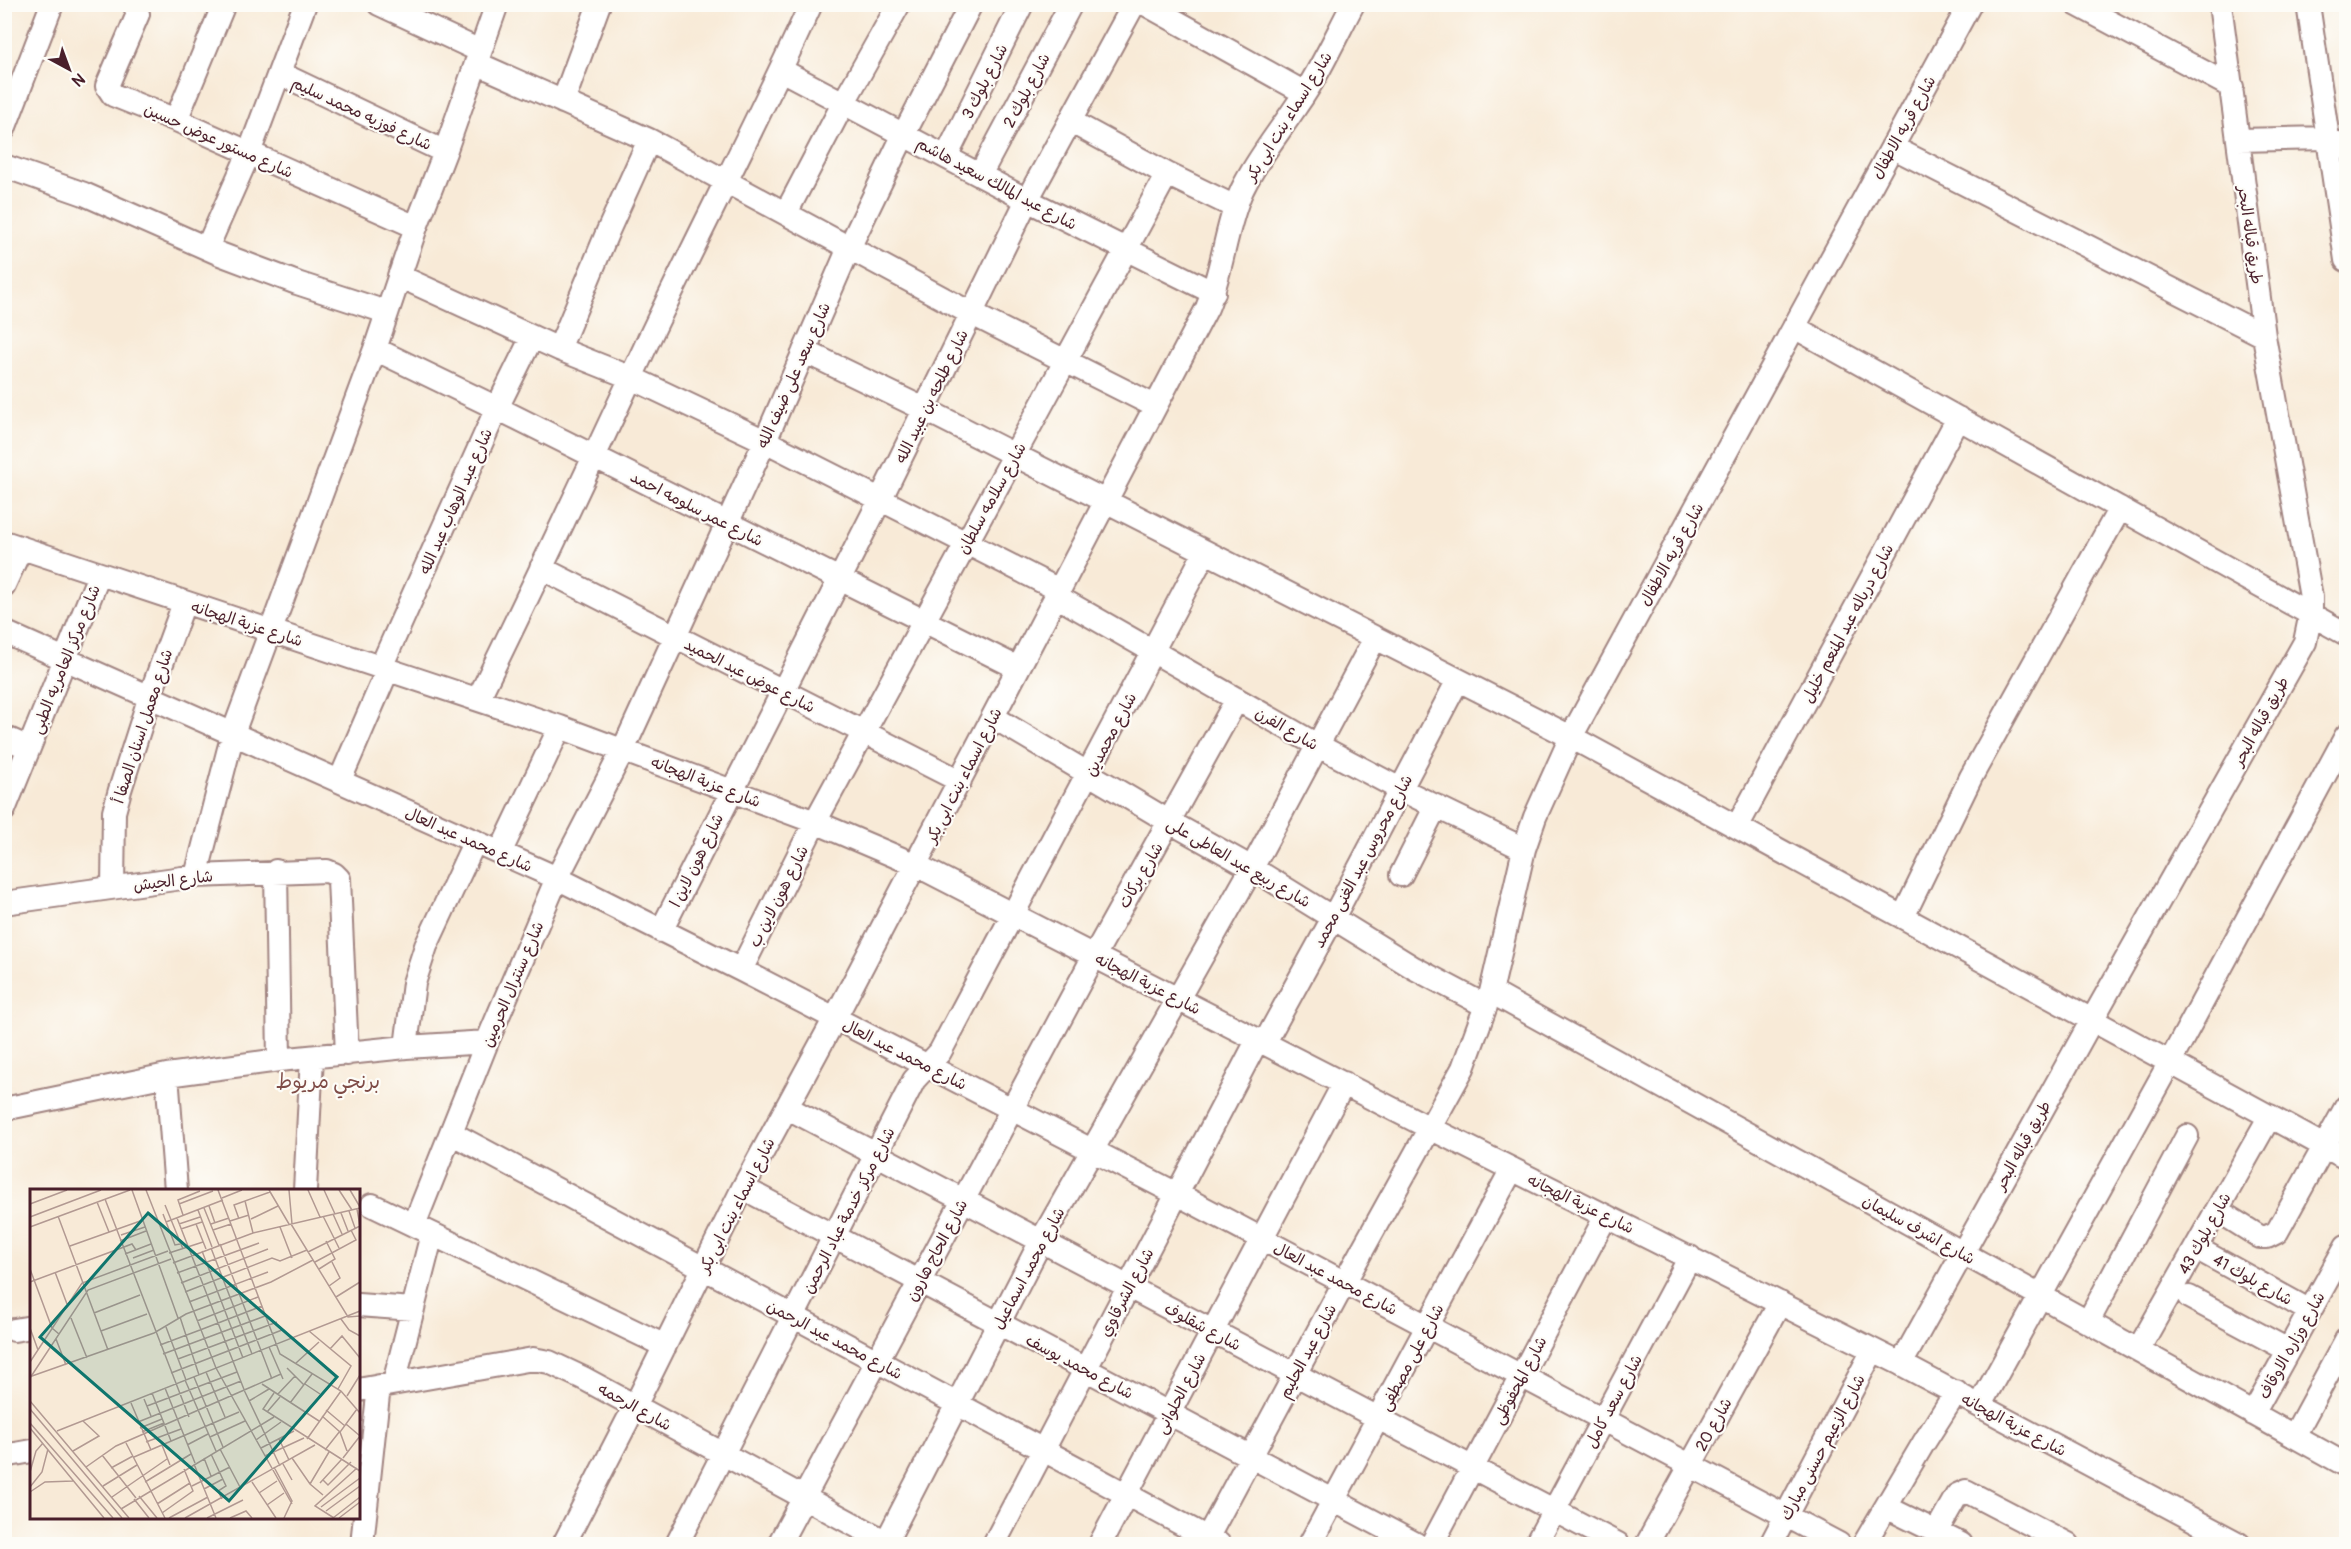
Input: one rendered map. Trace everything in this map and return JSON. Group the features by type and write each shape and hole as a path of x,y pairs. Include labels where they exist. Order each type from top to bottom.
{"street":[{"path":"4,129 52,4"},
{"name":"شارع مستور عوض حسين","path":"134,4 138,14 107,86 113,95 176,120 416,227"},
{"path":"176,120 224,4"},
{"path":"207,248 249,153 305,4"},
{"path":"379,4 563,102 650,140 972,314 1155,406"},
{"path":"196,876 232,733 375,350 386,312 497,4"},
{"path":"563,102 600,4"},
{"path":"478,699 811,4"},
{"path":"786,213 899,4"},
{"name":"شارع سعد على ضيف الله","path":"623,750 765,441 849,248 971,4"},
{"name":"شارع بلوك 3","path":"946,157 1022,4"},
{"name":"شارع بلوك 2","path":"981,175 1071,4"},
{"name":"شارع طلحه بن عبيد الله","path":"731,790 881,498 1027,200 1134,4"},
{"path":"1145,4 1305,93"},
{"name":"شارع اسماء بنت ابى بكر","path":"564,1545 743,1188 788,1108 1214,293 1235,207 1258,160 1305,93 1353,4"},
{"name":"شارع قريه الاطفال","path":"1430,1128 1463,1068 1489,999 1524,849 1535,816 1571,737 1970,4"},
{"path":"2076,4 2232,87"},
{"name":"طريق قباله البحر","path":"1901,1364 2305,642 2311,614 2308,581 2264,336 2220,4"},
{"path":"2308,4 2337,143 2346,260"},
{"name":"شارع عبد المالك سعيد هاشم","path":"781,70 1027,200 1214,293"},
{"name":"شارع فوزيه محمد سليم","path":"279,73 445,152"},
{"path":"1070,122 1167,174 1235,207"},
{"path":"559,349 608,231 650,140"},
{"path":"2238,140 2337,143"},
{"path":"1892,147 2264,336"},
{"path":"4,166 84,194 207,248 297,283 386,312"},
{"name":"شارع سلامه سلطان","path":"815,822 1167,174"},
{"name":"شارع الفرن","path":"399,276 559,349 632,378 881,498 1057,593 1153,652 1317,745 1400,789 1524,849"},
{"path":"1794,327 2346,634"},
{"name":"شارع عبد الوهاب عبد الله","path":"340,780 384,668 497,408 532,337"},
{"name":"شارع عمر سلومه احمد","path":"375,350 497,408 1018,668"},
{"path":"804,351 924,409 1571,737 2346,1158"},
{"name":"شارع درباله عبد المنعم خليل","path":"1737,827 1958,418"},
{"path":"1903,917 1971,777 2120,508"},
{"path":"4,585 13,545"},
{"name":"شارع عزبة الهجانه","path":"13,545 478,699 623,750 815,822 915,865 1262,1040 1430,1128 1956,1392 2239,1545"},
{"name":"شارع محمدين","path":"1015,915 1205,552"},
{"name":"شارع عوض عبد الحميد","path":"541,568 960,781"},
{"name":"شارع مركز العامريه الطبى","path":"4,810 99,575"},
{"name":"شارع معمل اسنان الصفا أ","path":"113,887 114,812 150,696 184,603"},
{"name":"شارع محمد عبد العال","path":"4,632 557,878 1092,1149 1839,1545"},
{"name":"شارع محمد اسماعيل","path":"888,1543 1041,1241 1251,868 1375,638"},
{"name":"شارع محروس عبد الغنى محمد","path":"1262,1040 1333,918 1458,680"},
{"name":"شارع بركات","path":"1094,956 1237,699"},
{"name":"شارع ربيع عبد العاطى على","path":"993,717 1251,868 1414,968 1489,999"},
{"path":"500,853 560,728"},
{"path":"1980,1405 2170,1062 2346,736"},
{"path":"4,737 29,748"},
{"name":"شارع سنترال الحرمين","path":"362,1545 377,1386 413,1309 423,1230 450,1133 557,878 623,750"},
{"name":"شارع هون لاين ا","path":"662,931 731,790"},
{"path":"1401,875 1436,806"},
{"name":"شارع هون لاين ب","path":"741,970 815,822"},
{"path":"406,1047 414,983 437,921 475,842"},
{"path":"276,871 279,1060"},
{"name":"شارع الجيش","path":"4,903 196,876 276,871 327,871 334,874 339,879 347,1054"},
{"name":"شارع مركز خدمة عباد الرحمن","path":"677,1545 914,1080 940,1052 1015,915"},
{"name":"شارع الحاج هارون","path":"778,1545 1094,956"},
{"name":"شارع اشرف سليمان","path":"1489,999 1963,1253 2346,1465"},
{"name":"شارع الشرقاوي","path":"994,1545 1178,1194 1262,1040"},
{"path":"4,1109 167,1076 279,1060 406,1047 487,1042"},
{"path":"305,1189 312,1057"},
{"path":"167,1076 176,1189"},
{"name":"شارع الحلوانى","path":"1100,1545 1344,1083"},
{"path":"2217,1210 2260,1237 2277,1232 2326,1147 2346,1107"},
{"name":"شارع شقلوف","path":"788,1108 1618,1545"},
{"name":"شارع بلوك 43","path":"2138,1350 2270,1116"},
{"name":"شارع عبد الحليم","path":"1210,1542 1251,1457 1430,1128"},
{"name":"شارع محمد عبد الرحمن","path":"450,1133 1126,1494 1210,1542"},
{"path":"2088,1322 2187,1136"},
{"name":"شارع على مصطفى","path":"1310,1545 1512,1169"},
{"name":"شارع محمد يوسف","path":"743,1188 1416,1545"},
{"path":"372,1205 665,1346"},
{"name":"شارع المحفوظى","path":"1432,1545 1606,1216"},
{"name":"شارع وزاره الاوقاف","path":"2253,1413 2346,1246"},
{"name":"شارع بلوك 41","path":"2196,1248 2310,1311"},
{"name":"شارع سعد كامل","path":"1536,1545 1690,1257"},
{"path":"2189,1297 2288,1350"},
{"name":"شارع 20","path":"1647,1545 1780,1303"},
{"path":"360,1305 413,1309"},
{"path":"2294,1436 2346,1340"},
{"name":"شارع الزعيم حسنى مبارك","path":"1771,1545 1873,1350"},
{"name":"شارع الرحمه","path":"377,1386 533,1359 549,1362 888,1543"},
{"path":"1864,1545 1956,1392"},
{"path":"4,1456 30,1451"},
{"path":"1936,1532 1957,1495 1963,1491 2038,1538 2068,1545"},
{"path":"1886,1506 1961,1545"}],"district":[{"name":"برنجي مريوط","path":"328,1081"}]}
